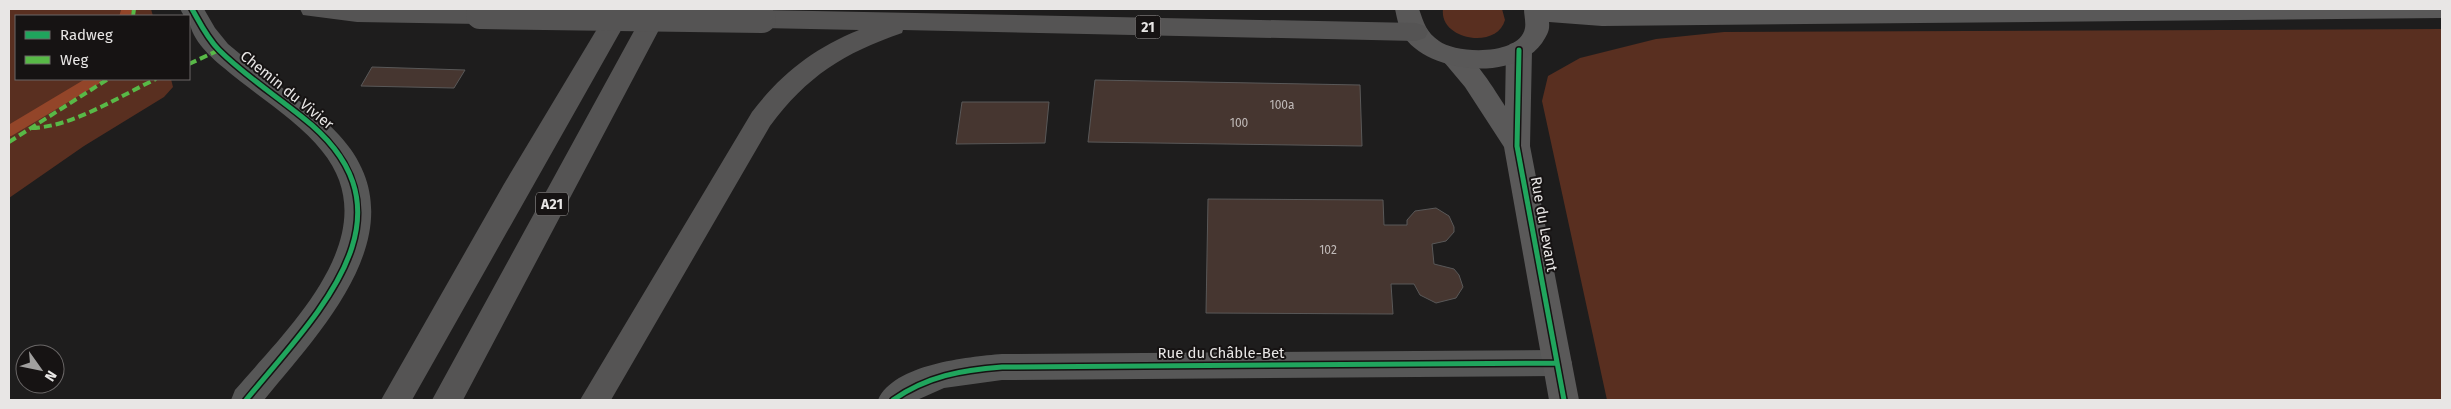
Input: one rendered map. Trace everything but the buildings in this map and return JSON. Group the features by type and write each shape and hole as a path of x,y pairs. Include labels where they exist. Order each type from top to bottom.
{"highway":[{"name":"21","path":"312,9 372,14 919,20 1107,27 1416,32"},
{"path":"584,68 608,9"},
{"name":"A21","path":"396,400 584,68 621,9"},
{"name":"A21","path":"447,400 658,9"},
{"path":"595,400 761,119 785,87 812,64 834,50 865,36 919,20"}],"main road":[{"path":"1407,9 1409,20 1416,32 1435,49 1452,56 1470,60 1490,60 1519,50 1527,44 1537,30 1537,11 1602,17 2442,10"}],"street":[{"name":"Chemin du Vivier","path":"192,9 206,34 219,50 317,129 332,144 343,158 352,178 360,205 360,224 353,252 333,289 298,338 246,400"},
{"name":"Rue du Levant","path":"1519,50 1518,146 1564,400"},
{"name":"Rue du Levant","path":"1452,56 1474,80 1518,146"},
{"name":"Rue du Châble-Bet","path":"893,400 917,383 930,378 956,371 1002,367 1557,362"}],"shaded area":[{"path":"9,9 151,9 153,15 15,15 15,80 171,80 173,87 164,97 84,146 9,198"},
{"path":"1443,9 1502,9 1505,20 1500,29 1491,35 1481,38 1470,37 1459,34 1450,28 1444,20"},
{"path":"2442,29 2442,400 1607,400 1542,101 1548,76 1580,58 1656,39 1724,32"}],"waterway":[{"path":"125,15 127,9"},
{"path":"9,131 94,80"}],"marked path":[{"path":"133,15 134,9"},
{"path":"190,64 219,50"},
{"path":"9,142 106,80"},
{"path":"32,128 42,128 57,124 154,80"}],"cycle path":[{"path":"192,9 206,34 219,50 309,122 332,144 348,167 357,189 359,211 357,233 350,255 340,276 312,318 246,400"},
{"path":"1519,50 1517,146 1564,400"},
{"path":"893,400 918,384 944,375 1002,367 1557,363"}]}
